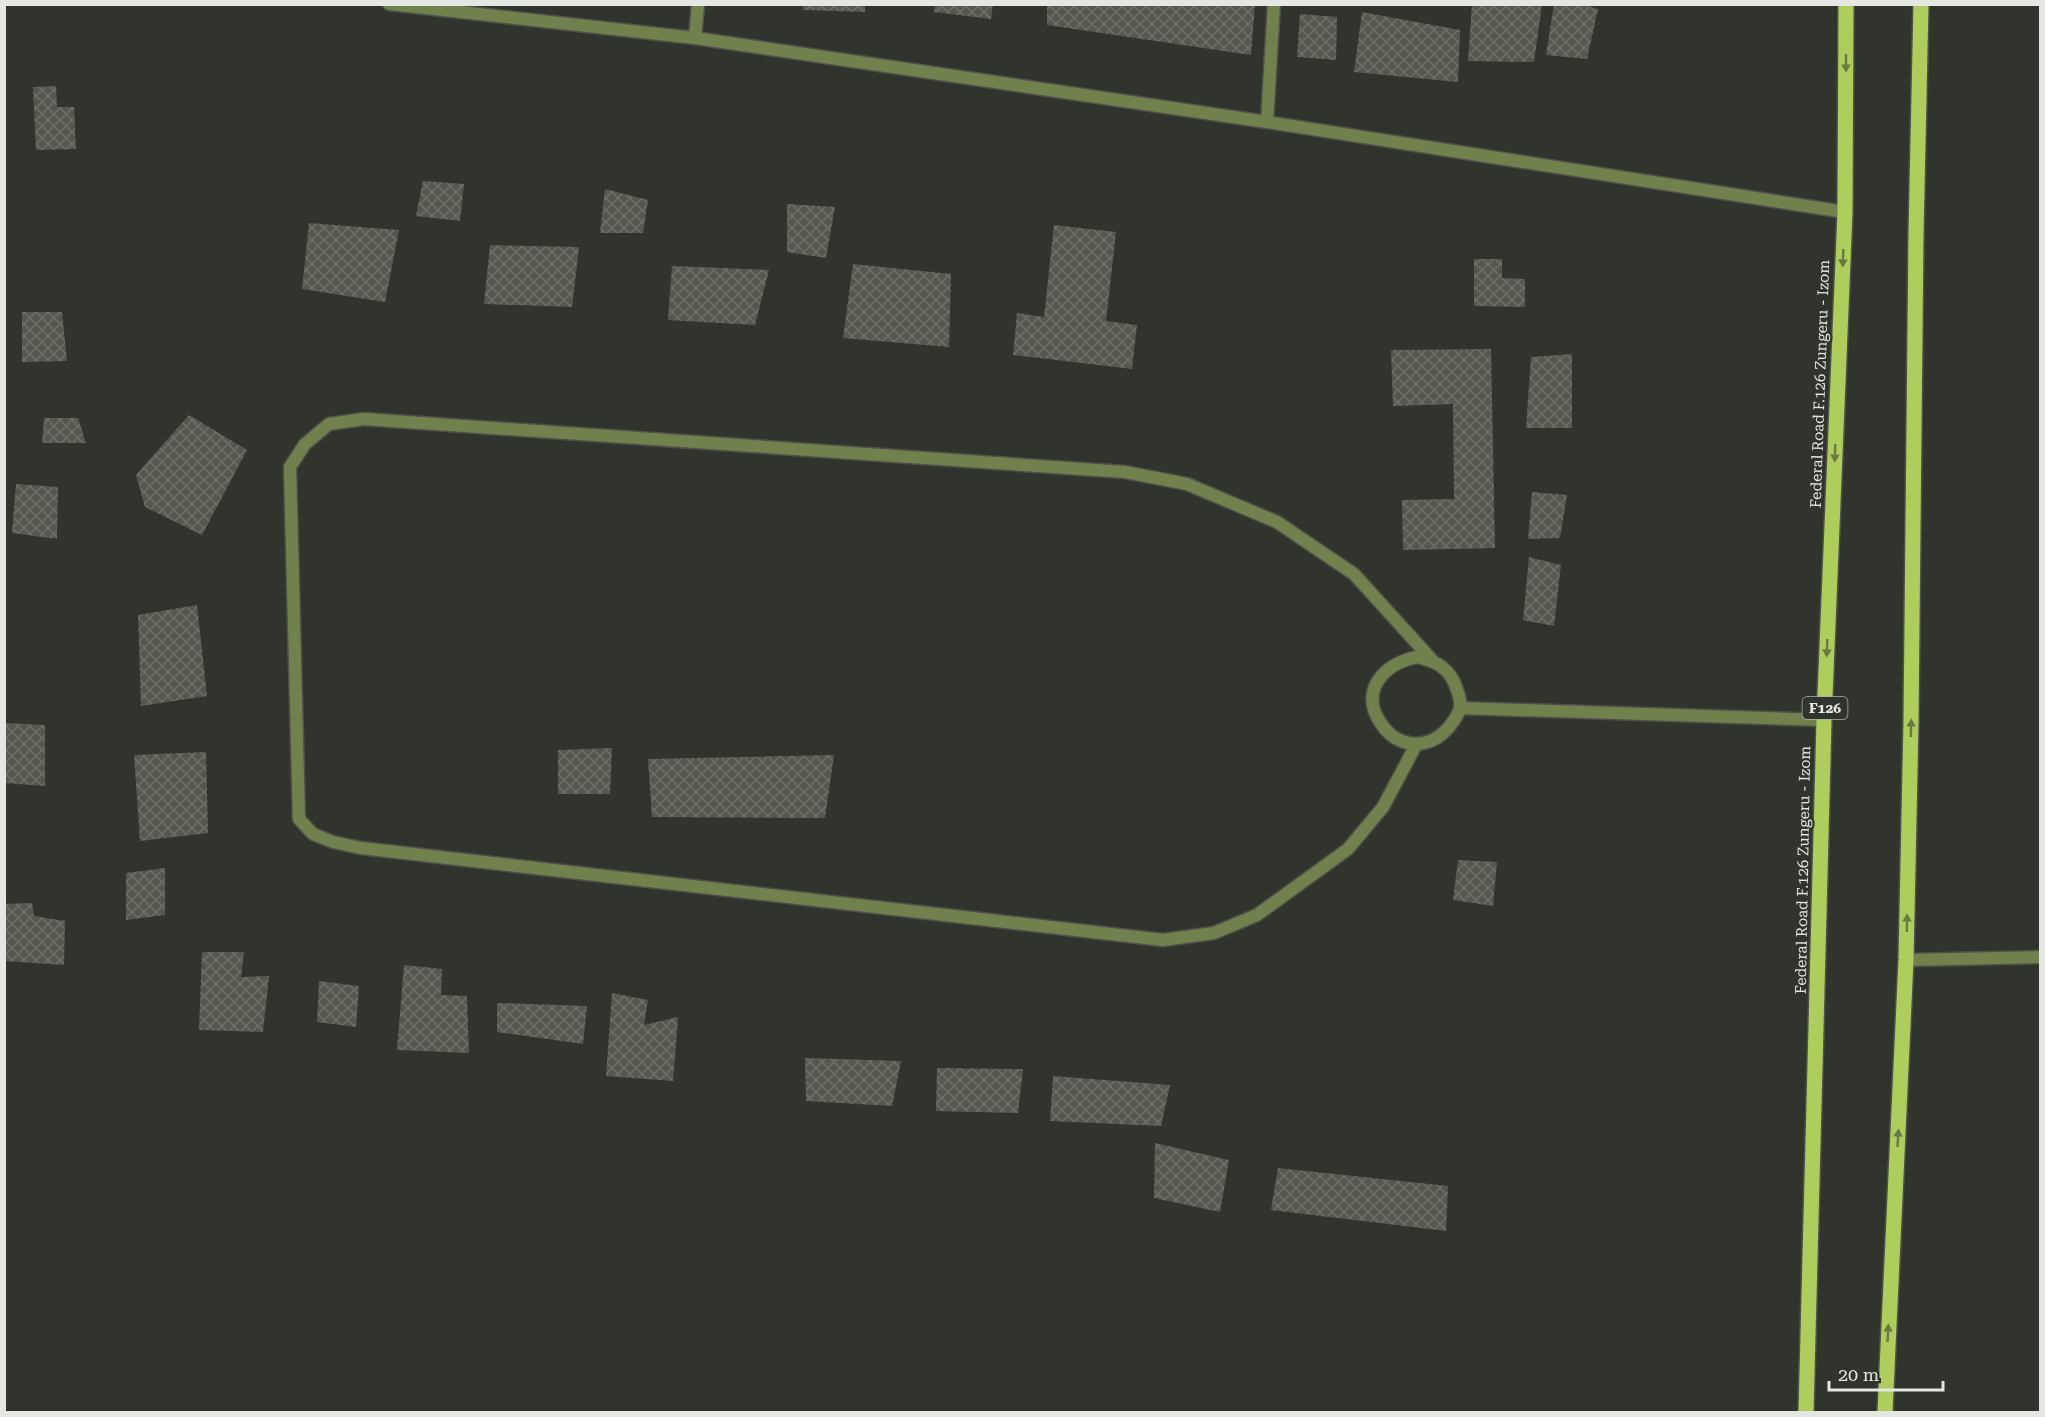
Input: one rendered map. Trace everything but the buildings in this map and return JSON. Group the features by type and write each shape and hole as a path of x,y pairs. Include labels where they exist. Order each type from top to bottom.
{"main road":[{"name":"Federal Road F.126 Zungeru - Izom","path":"1806,1413 1824,720 1845,212 1846,4"},
{"path":"1885,1413 1906,960 1921,4"}],"street":[{"path":"695,38 698,4"},
{"path":"1267,122 1274,4"},
{"path":"394,5 695,38 1267,122 1845,212"},
{"path":"1416,745 1383,807 1348,849 1257,915 1214,933 1163,940 361,848 333,842 313,834 299,819 290,467 304,444 329,424 364,420 1125,472 1187,484 1277,522 1354,574 1432,660 1445,668 1459,694 1460,708 1453,723 1443,734 1416,745 1400,741 1388,733 1379,721 1374,706 1374,692 1379,678 1389,667 1402,660 1417,657 1432,660"},
{"path":"1460,708 1824,720"},
{"path":"1906,960 2040,957"}]}
